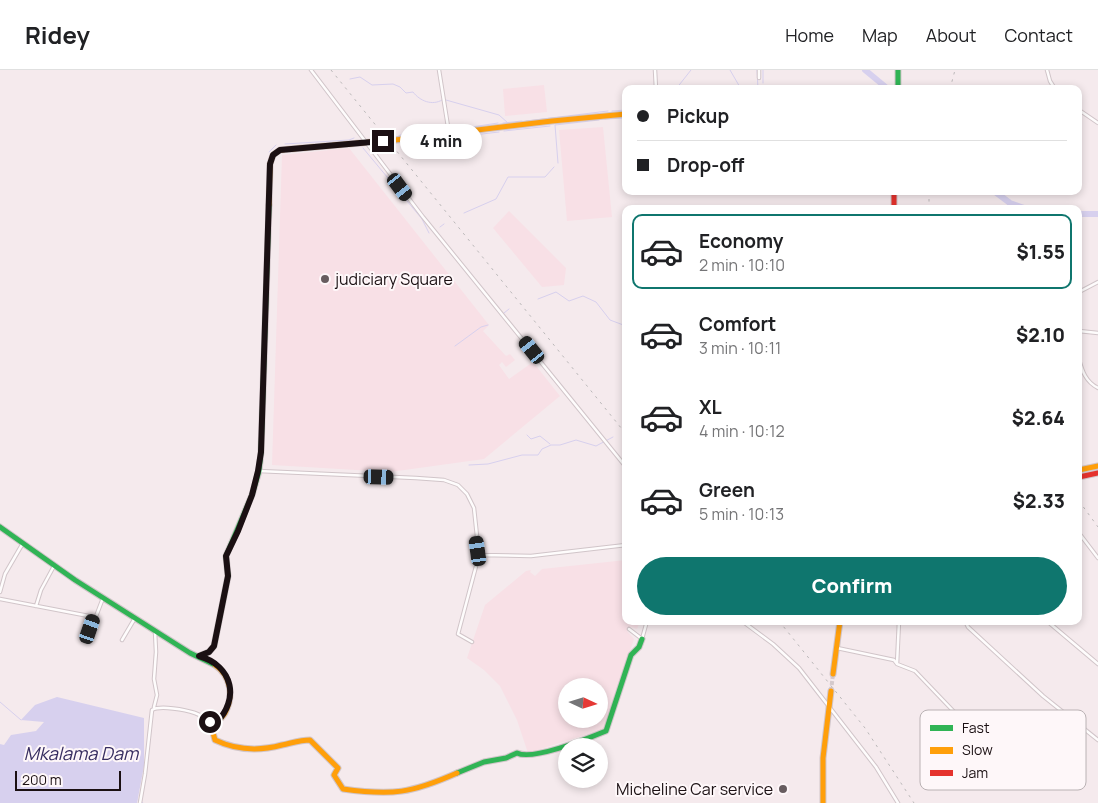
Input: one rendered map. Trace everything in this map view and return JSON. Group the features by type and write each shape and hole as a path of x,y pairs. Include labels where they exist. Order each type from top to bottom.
{"street":[{"path":"311,70 423,217 622,462"},
{"path":"439,70 449,134"},
{"path":"655,70 656,85"},
{"path":"759,70 759,78"},
{"path":"898,70 898,85"},
{"path":"1047,70 1052,85"},
{"path":"1082,112 1098,124"},
{"path":"394,140 622,114"},
{"path":"199,656 209,652 214,646 228,576 226,556 238,531 258,471 261,452 270,164 273,155 280,150 383,141"},
{"path":"1082,290 1098,282"},
{"path":"1082,331 1098,333"},
{"path":"1082,370 1088,380 1098,388"},
{"path":"1082,469 1098,466"},
{"path":"258,471 416,478 444,480 458,485 468,494 474,508 479,555 458,634 472,642"},
{"path":"1082,476 1098,472"},
{"path":"0,527 103,598 190,653 206,658 227,674 230,690 227,708 212,729 215,740 224,745 239,748 279,747 301,739 310,740 338,768 334,775 343,789 390,793 402,791 446,778 485,762 509,757 517,753 521,755 534,755 606,731 631,655 639,647 646,625"},
{"path":"1082,537 1098,558"},
{"path":"0,592 5,574 23,543"},
{"path":"479,555 531,556 622,546"},
{"path":"36,606 41,590 54,566"},
{"path":"87,640 94,617 103,598"},
{"path":"0,599 94,617"},
{"path":"122,640 135,618"},
{"path":"747,625 773,644 799,668 876,767 898,803"},
{"path":"833,674 840,625"},
{"path":"897,664 899,625"},
{"path":"967,625 1060,710"},
{"path":"1052,625 1098,664"},
{"path":"629,629 642,639"},
{"path":"140,803 146,774 150,717 155,708 157,695 154,678 155,630"},
{"path":"837,648 894,660 897,664 915,670 952,710"},
{"path":"823,803 823,758 831,691"},
{"path":"155,708 161,707 195,713 207,722 216,723"},
{"path":"1086,730 1098,740"}],"shaded area":[{"path":"544,85 547,112 505,116 503,89"},
{"path":"603,127 612,217 567,221 559,130"},
{"path":"349,148 489,325 483,331 506,356 510,354 515,360 506,367 502,362 499,365 509,379 533,362 560,396 484,459 390,472 272,465 282,155"},
{"path":"509,211 566,268 564,285 542,287 493,228"},
{"path":"622,560 622,625 638,625 637,629 631,627 627,631 634,639 608,717 608,678 558,678 558,728 604,729 576,738 558,738 558,744 528,753 517,720 500,686 484,670 467,658 485,605 526,571 531,570 530,572 535,576 542,569"}],"water":[{"name":"Mkalama Dam","path":"57,697 144,718 144,766 137,803 0,803 0,744 4,745 11,735 36,731 44,722 21,720 35,705"}],"waterway":[{"path":"679,85 691,70"},
{"path":"730,70 739,85"},
{"path":"757,70 758,85"},
{"path":"763,70 763,83"},
{"path":"865,70 883,85"},
{"path":"350,79 360,77 372,85 393,84 400,87 406,93 413,92 426,102 434,103 442,100"},
{"path":"446,100 499,115 508,123"},
{"path":"612,111 622,110"},
{"path":"526,121 608,111"},
{"path":"605,119 622,118"},
{"path":"558,163 555,125 599,120"},
{"path":"503,123 522,121"},
{"path":"452,130 498,123"},
{"path":"504,131 550,126"},
{"path":"374,138 445,131"},
{"path":"375,144 414,142 499,132"},
{"path":"285,144 349,140 354,138"},
{"path":"269,152 276,145"},
{"path":"363,148 422,219 429,233"},
{"path":"464,213 496,199 508,177 545,177 554,167"},
{"path":"999,195 1016,205"},
{"path":"1082,214 1098,214"},
{"path":"440,227 444,224"},
{"path":"538,299 556,292 569,301 583,296 596,302 610,320 622,324"},
{"path":"504,313 509,309"},
{"path":"455,346 481,327 488,325"},
{"path":"527,435 531,439 540,436 550,444"},
{"path":"469,465 488,464 522,455 538,455 542,449 551,445 560,445 576,440 596,446 613,437"},
{"path":"0,702 21,720"},
{"path":"138,800 143,803"}],"tunnel":[{"path":"383,141 395,140"},
{"path":"831,691 833,674"}],"railway":[{"path":"331,70 622,429"},
{"path":"951,85 955,70"},
{"path":"929,195 929,205"},
{"path":"1082,505 1098,527"},
{"path":"782,625 865,728 914,803"}],"traffic: fast":[{"path":"898,70 898,85"},
{"path":"199,656 209,652 214,646 228,576 226,556 252,495 259,471 269,205"},
{"path":"0,527 75,580 190,653 215,665"},
{"path":"457,773 484,762 506,758 517,753 525,755 535,754 561,748 606,731 631,655 639,647 642,639"}],"traffic: slow":[{"path":"395,140 622,114"},
{"path":"269,205 270,164 273,155 280,150 383,141"},
{"path":"1082,469 1098,466"},
{"path":"833,674 839,625"},
{"path":"215,665 225,675 230,693 228,707 212,729 215,740 240,748 257,749 310,740 338,768 334,775 343,789 375,792 402,791 427,785 457,773"},
{"path":"823,803 823,758 831,691"}],"traffic: jam":[{"path":"894,195 894,205"},
{"path":"1082,476 1098,473"}],"place":[{"name":"judiciary Square","path":"325,279"},
{"name":"Micheline Car service","path":"783,789"}],"route":[{"path":"210,722 216,723 224,714 227,708 230,685 227,674 224,671 206,658 199,656 209,652 214,646 228,576 226,556 252,495 261,452 270,164 273,155 280,150 383,141"}]}
